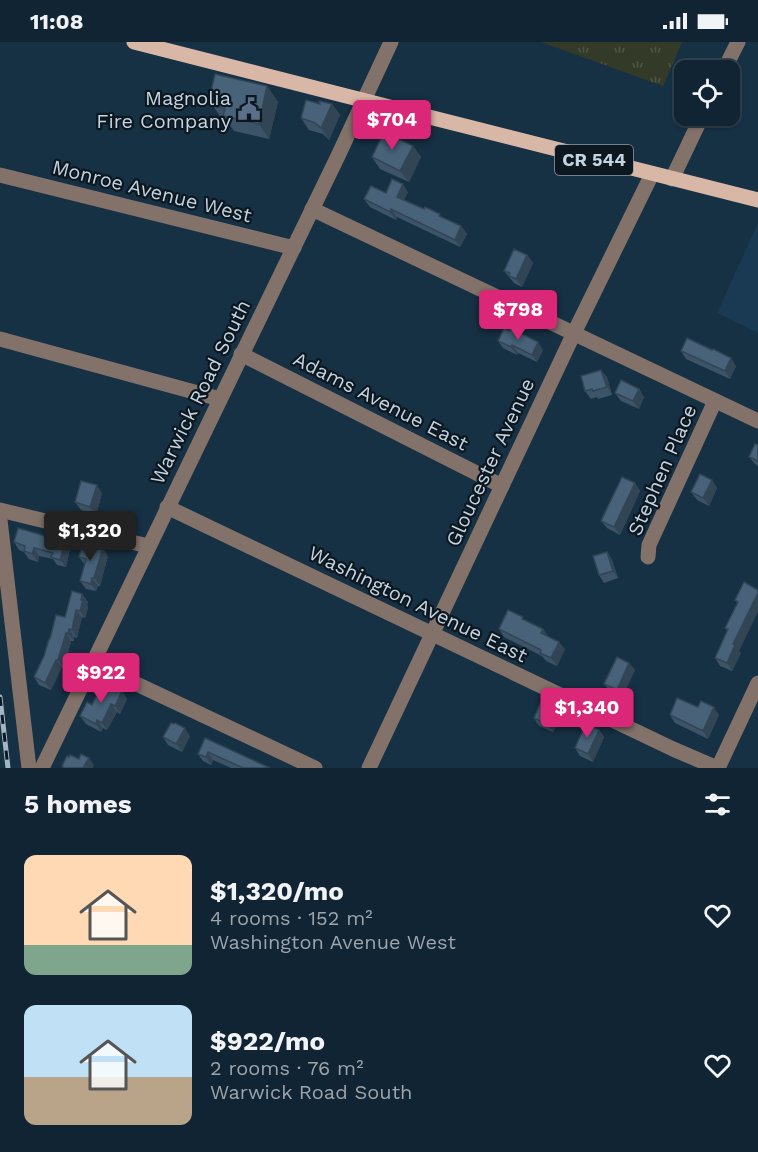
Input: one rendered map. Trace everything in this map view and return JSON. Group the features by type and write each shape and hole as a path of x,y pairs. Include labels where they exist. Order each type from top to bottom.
{"main road":[{"name":"CR 544","path":"134,42 758,200"}],"street":[{"name":"Warwick Road South","path":"42,768 294,248 391,42"},
{"path":"729,60 738,42"},
{"path":"672,179 697,126"},
{"name":"Gloucester Avenue","path":"369,768 574,333 652,174"},
{"name":"Monroe Avenue West","path":"0,175 294,248"},
{"path":"312,209 758,421"},
{"path":"0,339 220,399"},
{"name":"Adams Avenue East","path":"242,354 502,486"},
{"name":"Stephen Place","path":"648,557 649,545 715,401"},
{"name":"Washington Avenue East","path":"167,507 673,749 718,768"},
{"path":"0,510 148,546"},
{"path":"0,520 29,768"},
{"path":"92,663 315,768"},
{"path":"718,768 758,683"}],"shaded area":[{"path":"758,223 758,333 717,313"}],"green space":[{"path":"541,42 682,42 663,86"}],"building":[{"path":"215,74 267,86 259,124 223,116 225,109 217,107 218,102 209,100"},
{"path":"306,100 320,104 319,101 332,104 321,128 301,118"},
{"path":"384,132 413,146 400,171 372,157"},
{"path":"392,179 403,184 397,197 424,209 425,207 461,226 455,240 391,209 390,212 364,199 371,186 386,193"},
{"path":"514,249 527,255 516,279 504,271"},
{"path":"504,328 509,331 510,328 538,342 532,355 498,341"},
{"path":"687,338 731,358 725,371 681,351"},
{"path":"601,370 607,387 585,391 581,376"},
{"path":"621,380 639,389 633,401 615,393"},
{"path":"755,444 758,445 758,461 749,457"},
{"path":"700,474 712,480 703,498 691,492"},
{"path":"622,477 635,483 614,527 601,521"},
{"path":"81,481 97,485 90,507 75,502"},
{"path":"18,528 65,542 60,560 51,557 53,553 34,548 32,554 24,551 25,546 14,542"},
{"path":"83,543 103,548 91,584 80,581 86,559 79,557"},
{"path":"607,552 613,571 599,575 593,556"},
{"path":"744,582 758,590 758,593 733,644 735,645 727,663 715,658 728,629 725,628 738,602 735,600"},
{"path":"72,591 82,594 80,611 76,610 72,630 69,629 68,634 66,633 58,660 45,683 34,677 44,656 56,615 65,617"},
{"path":"508,610 543,629 541,633 559,642 551,658 540,653 541,650 499,629"},
{"path":"617,657 629,663 617,690 604,684"},
{"path":"103,682 122,691 115,706 111,704 102,723 97,720 96,724 80,716 87,702 92,705"},
{"path":"677,698 698,707 701,701 714,707 703,731 670,715"},
{"path":"540,704 554,711 548,725 534,718"},
{"path":"171,723 185,728 176,744 163,737"},
{"path":"586,723 599,730 588,754 575,748"},
{"path":"205,738 270,768 243,768 208,752 206,757 198,754"},
{"path":"81,754 89,758 83,768 64,768 62,766 67,756 79,759"}],"railway":[{"path":"0,697 8,768"}],"place":[{"name":"Magnolia Fire Company","path":"249,109"}]}
